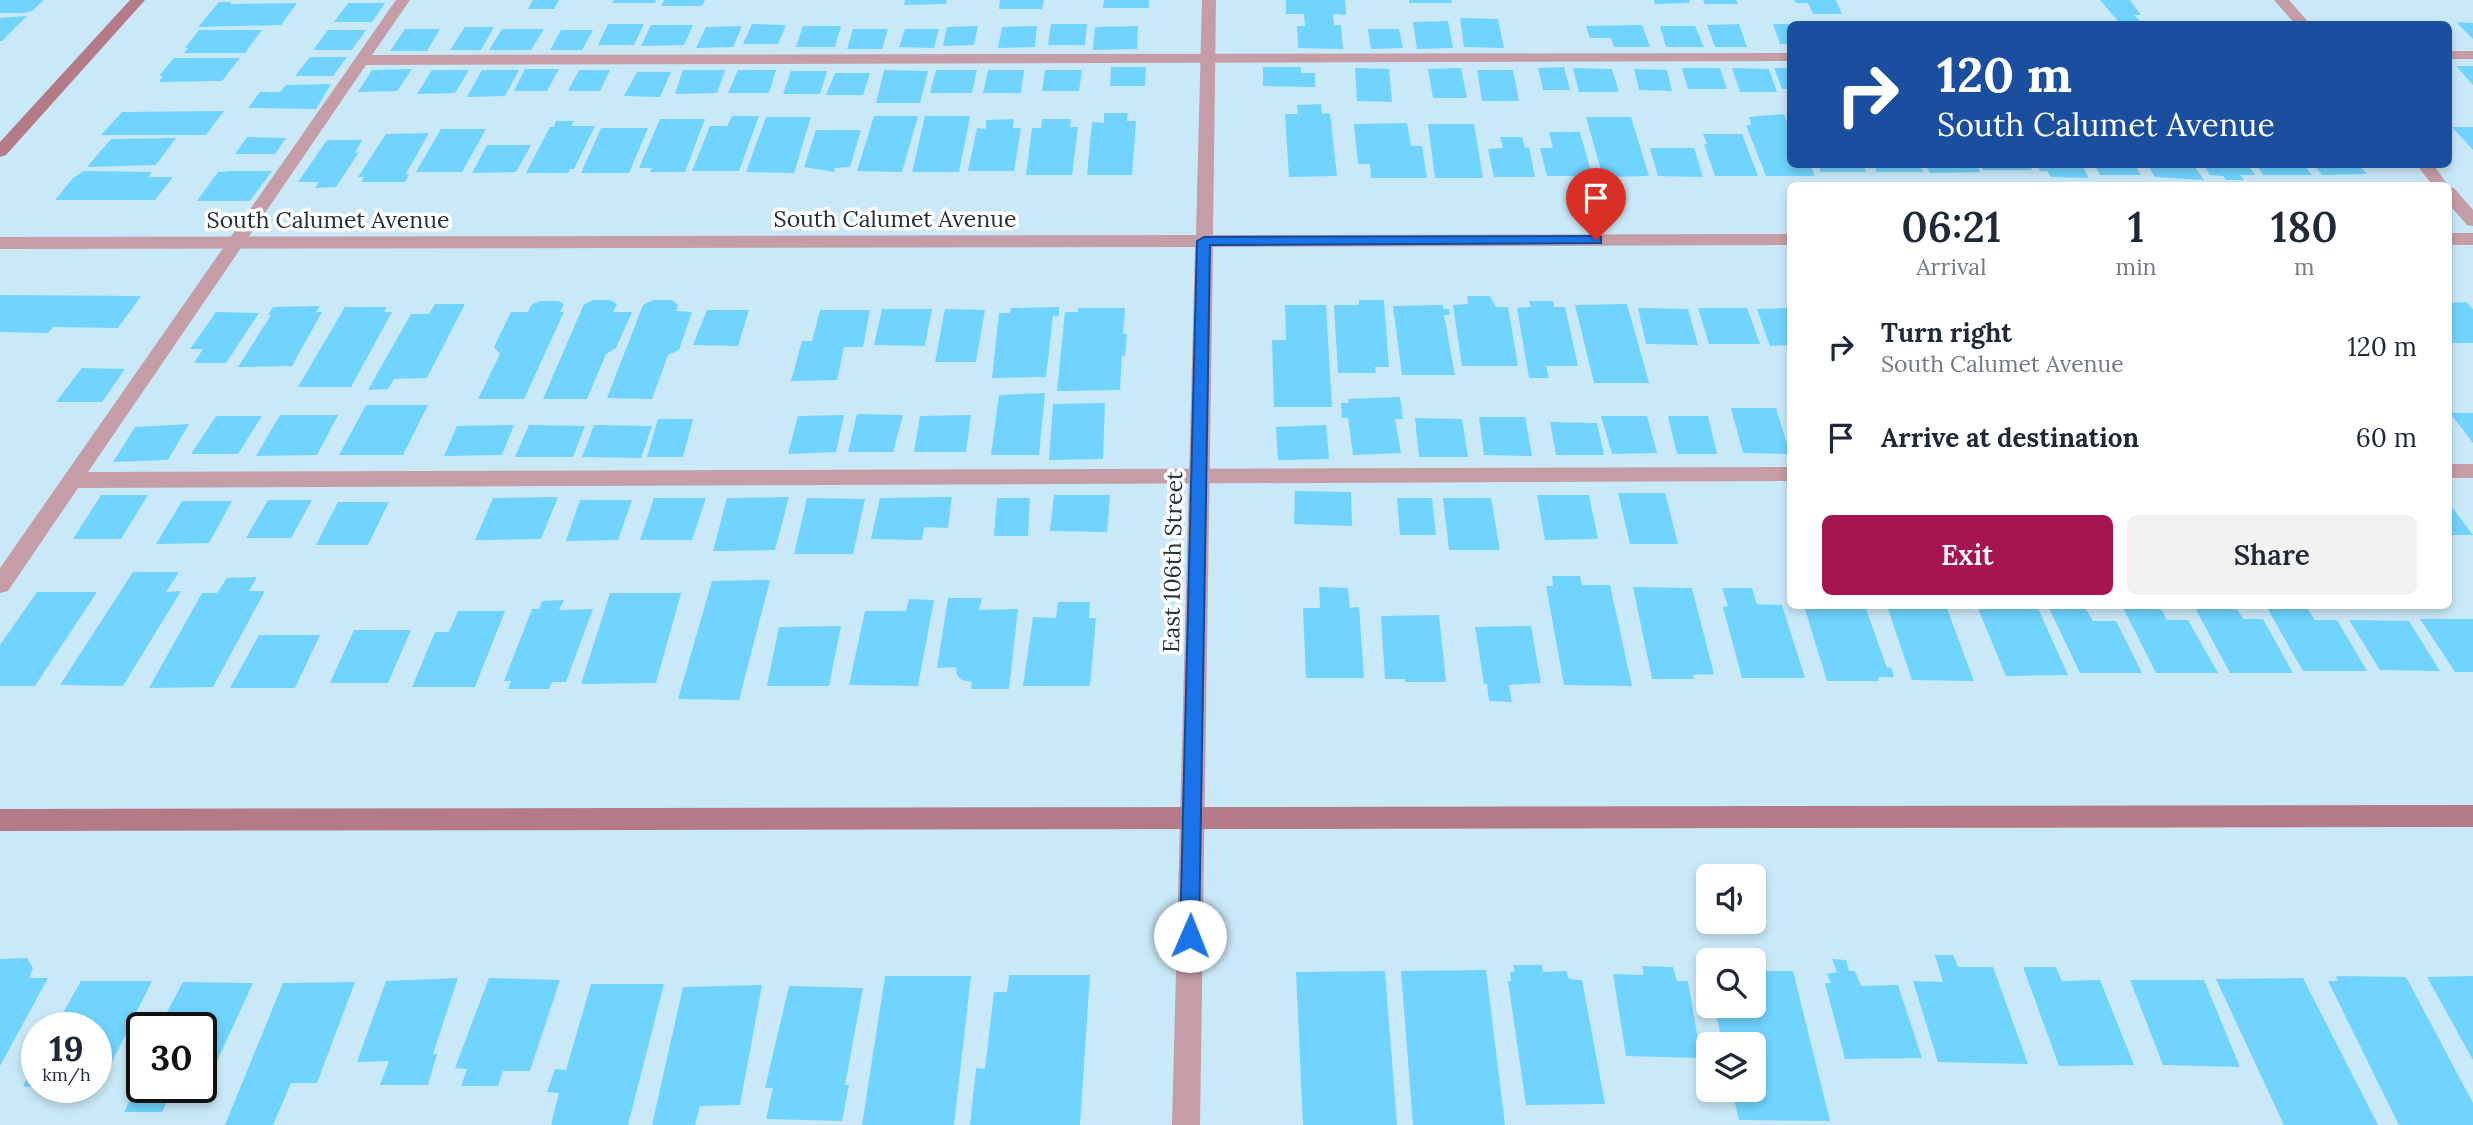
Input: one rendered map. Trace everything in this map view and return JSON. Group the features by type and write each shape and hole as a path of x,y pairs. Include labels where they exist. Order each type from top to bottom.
{"street":[{"path":"0,152 138,0"},
{"path":"0,585 403,0"},
{"name":"East 106th Street","path":"1186,1125 1209,0"},
{"path":"2281,0 2300,21"},
{"path":"2452,55 2473,55"},
{"path":"362,60 1787,57"},
{"path":"2427,168 2439,182"},
{"path":"2452,197 2473,221"},
{"path":"2452,239 2473,239"},
{"name":"South Calumet Avenue","path":"0,243 1787,240"},
{"path":"2452,471 2473,471"},
{"path":"73,480 1787,474"},
{"path":"0,820 2473,816"}],"building":[{"path":"0,0 44,0 32,11 0,13"},
{"path":"533,0 559,0 554,9 528,9"},
{"path":"614,0 656,0 655,3 612,3"},
{"path":"664,0 705,0 702,6 661,6"},
{"path":"905,0 947,0 946,4 904,5"},
{"path":"1000,0 1044,0 1042,9 999,9"},
{"path":"1104,0 1149,0 1149,8 1103,8"},
{"path":"1286,0 1345,0 1346,15 1333,14 1334,25 1341,25 1343,49 1298,48 1297,26 1305,26 1304,14 1286,14"},
{"path":"1409,0 1451,0 1452,3 1409,3"},
{"path":"1654,0 1689,0 1690,3 1655,4"},
{"path":"1703,0 1736,0 1738,4 1705,4"},
{"path":"1794,0 1836,0 1842,14 1813,14 1808,3 1796,3"},
{"path":"2100,0 2130,0 2141,15 2134,15 2140,21 2118,21"},
{"path":"219,2 297,3 281,25 198,27"},
{"path":"348,3 385,3 372,22 334,22"},
{"path":"27,16 2,41 0,41 0,18"},
{"path":"1460,18 1498,19 1504,48 1464,47"},
{"path":"1448,21 1453,48 1417,49 1413,22"},
{"path":"2456,22 2473,23 2473,39"},
{"path":"608,24 644,24 634,45 598,45"},
{"path":"752,24 786,25 778,44 743,44"},
{"path":"1051,24 1087,24 1085,45 1048,45"},
{"path":"1739,24 1747,47 1715,47 1707,25"},
{"path":"1773,24 1787,24 1787,44 1780,44"},
{"path":"651,25 693,25 684,45 641,46"},
{"path":"1642,25 1650,47 1614,47 1611,38 1590,38 1586,26"},
{"path":"742,26 733,47 696,48 706,27"},
{"path":"803,26 841,26 835,47 796,47"},
{"path":"978,26 974,45 943,46 947,27"},
{"path":"1037,26 1035,47 998,48 1002,27"},
{"path":"1138,26 1137,49 1093,50 1095,27"},
{"path":"1660,26 1695,26 1704,47 1666,47"},
{"path":"465,27 494,27 481,50 450,50"},
{"path":"405,29 440,29 427,51 390,51"},
{"path":"502,29 544,29 531,50 489,50"},
{"path":"853,29 888,29 882,49 847,49"},
{"path":"905,29 939,29 934,48 899,47"},
{"path":"1368,29 1399,29 1403,48 1371,49"},
{"path":"199,30 262,30 245,53 184,53"},
{"path":"328,30 366,30 352,50 313,50"},
{"path":"561,30 593,30 582,50 550,50"},
{"path":"310,57 347,57 333,76 295,76"},
{"path":"174,58 240,58 222,81 159,82 163,76 159,76"},
{"path":"2456,66 2473,66 2473,85"},
{"path":"1111,67 1146,67 1145,86 1110,86"},
{"path":"1263,67 1301,67 1301,73 1315,73 1315,87 1263,86"},
{"path":"1564,67 1570,90 1543,90 1538,68"},
{"path":"1355,68 1389,69 1392,102 1357,101"},
{"path":"1461,68 1467,98 1433,98 1428,69"},
{"path":"1573,68 1612,69 1619,92 1579,92"},
{"path":"1682,68 1720,68 1727,89 1688,89"},
{"path":"1732,68 1769,69 1777,92 1740,92"},
{"path":"1774,68 1787,68 1787,89 1782,89"},
{"path":"412,69 397,91 358,92 372,70"},
{"path":"525,69 559,69 547,91 514,91"},
{"path":"1634,69 1667,70 1672,91 1639,90"},
{"path":"432,70 469,70 455,93 417,94"},
{"path":"482,70 519,70 505,96 467,97"},
{"path":"579,70 610,70 600,91 568,91"},
{"path":"683,70 725,70 717,93 675,94"},
{"path":"738,70 776,70 769,93 728,93"},
{"path":"884,70 928,71 920,103 876,103"},
{"path":"936,70 977,70 972,93 930,93"},
{"path":"988,70 1024,70 1021,93 983,93"},
{"path":"1045,70 1082,70 1079,91 1042,91"},
{"path":"1477,70 1513,70 1519,101 1482,101"},
{"path":"791,71 827,71 820,94 783,94"},
{"path":"637,72 671,72 660,97 624,96"},
{"path":"835,73 870,73 863,95 826,95"},
{"path":"331,84 316,109 248,108 260,92 280,92 286,85"},
{"path":"1321,104 1322,114 1330,113 1337,176 1289,177 1285,114 1298,114 1297,105"},
{"path":"224,111 206,135 101,135 122,112"},
{"path":"1104,113 1128,113 1127,121 1136,121 1132,175 1087,175 1092,122 1104,123"},
{"path":"1784,114 1787,122 1787,168 1812,168 1815,176 1766,176 1746,125 1751,125 1749,117"},
{"path":"732,116 759,116 739,171 692,171 710,126 727,126"},
{"path":"874,116 918,116 902,172 857,171"},
{"path":"925,116 970,116 959,172 912,172"},
{"path":"766,117 811,117 794,173 746,172"},
{"path":"1586,117 1631,117 1649,176 1603,177"},
{"path":"660,119 705,119 685,172 650,172 652,168 639,168"},
{"path":"1014,119 1013,128 1021,128 1014,171 968,171 977,128 986,129 986,120"},
{"path":"1042,119 1071,119 1070,127 1078,127 1072,175 1026,175 1032,128 1041,128"},
{"path":"556,121 574,121 571,126 595,126 574,169 570,169 568,173 526,173 550,127 554,127"},
{"path":"1407,123 1411,146 1422,146 1427,178 1371,178 1370,164 1358,164 1354,124"},
{"path":"1428,124 1474,124 1483,178 1435,178"},
{"path":"2452,127 2473,127 2473,150"},
{"path":"601,128 648,128 629,173 581,173"},
{"path":"441,129 486,129 462,172 416,172"},
{"path":"816,130 861,130 850,167 835,168 834,172 804,167"},
{"path":"1549,132 1580,132 1592,176 1547,176 1540,148 1553,148"},
{"path":"429,133 406,174 409,174 405,182 361,182 364,177 358,177 386,134"},
{"path":"1703,134 1742,134 1758,176 1715,176"},
{"path":"247,137 286,138 275,154 235,154"},
{"path":"1500,137 1522,137 1525,148 1529,147 1535,177 1494,177 1488,149 1503,148"},
{"path":"176,138 156,165 87,167 111,139"},
{"path":"327,140 362,140 355,153 359,152 336,187 315,188 319,182 298,182"},
{"path":"487,145 531,145 516,172 472,173"},
{"path":"1650,148 1694,148 1703,177 1658,176"},
{"path":"1820,168 1864,168 1866,172 1821,172"},
{"path":"1876,168 1921,168 1923,172 1877,172"},
{"path":"1928,168 1978,168 1980,172 1930,173"},
{"path":"1982,168 2032,170 1983,170"},
{"path":"2039,168 2083,168 2089,178 2051,177 2047,171 2040,171"},
{"path":"2096,168 2137,168 2141,175 2100,175"},
{"path":"2149,168 2196,168 2204,180 2155,177"},
{"path":"2206,168 2250,168 2255,175 2240,175 2244,180 2226,180 2223,176 2210,175"},
{"path":"2259,168 2306,168 2312,175 2263,175"},
{"path":"2317,168 2362,168 2367,174 2322,175"},
{"path":"84,171 152,172 148,177 173,177 155,200 55,200 73,178"},
{"path":"272,171 250,201 197,201 218,172"},
{"path":"0,295 141,296 118,328 53,327 48,333 0,332"},
{"path":"1467,296 1490,296 1496,307 1508,307 1518,366 1462,366 1453,305 1468,304"},
{"path":"594,300 610,300 617,304 613,312 632,312 616,348 606,354 587,399 543,399 584,304"},
{"path":"653,300 672,300 678,305 676,311 692,312 679,350 668,355 652,399 607,398 643,305"},
{"path":"1359,300 1384,300 1389,367 1375,367 1376,373 1338,373 1334,305 1359,305"},
{"path":"540,301 558,301 564,304 560,312 564,312 524,399 478,399 500,354 494,347 511,312 528,312 531,305"},
{"path":"1529,301 1553,301 1554,307 1565,307 1578,366 1546,366 1549,378 1529,378 1517,308 1531,307"},
{"path":"2466,302 2473,309 2473,343 2452,342 2452,303"},
{"path":"435,304 465,304 427,378 394,379 388,389 368,390 411,314 429,314"},
{"path":"1627,304 1649,383 1594,383 1575,305"},
{"path":"1285,305 1326,305 1332,407 1274,407 1272,340 1286,340"},
{"path":"1443,305 1443,309 1449,309 1450,315 1444,315 1455,375 1402,375 1393,306"},
{"path":"320,306 316,312 322,312 292,366 238,367 271,315 268,315 273,307"},
{"path":"345,307 387,307 384,312 392,312 351,387 298,387"},
{"path":"1059,307 1059,316 1053,316 1046,377 992,378 999,313 1010,313 1011,308"},
{"path":"1078,308 1125,308 1123,334 1127,334 1125,356 1122,356 1120,390 1057,391 1065,312 1078,312"},
{"path":"1638,308 1688,309 1698,345 1646,344"},
{"path":"1698,308 1747,308 1760,344 1709,344"},
{"path":"1787,308 1787,345 1770,346 1757,309"},
{"path":"882,309 932,309 925,346 874,345"},
{"path":"945,309 985,310 976,362 935,362"},
{"path":"707,310 749,310 738,346 693,345"},
{"path":"820,310 870,310 863,347 844,347 837,380 791,381 802,341 812,341"},
{"path":"216,312 259,313 226,363 194,363 203,349 190,349"},
{"path":"82,368 125,369 102,402 56,402"},
{"path":"1045,393 1039,455 991,455 999,395"},
{"path":"1400,397 1403,419 1395,419 1401,453 1353,455 1348,418 1342,418 1341,403 1349,403 1348,399"},
{"path":"1105,403 1103,459 1049,460 1053,404"},
{"path":"366,405 428,405 403,455 339,455"},
{"path":"1731,408 1776,408 1787,444 1787,454 1743,453"},
{"path":"2452,413 2473,413 2473,443 2452,416"},
{"path":"857,414 903,415 893,452 848,452"},
{"path":"280,415 338,415 317,455 256,456"},
{"path":"844,415 836,452 788,454 798,416"},
{"path":"971,415 966,452 914,452 920,416"},
{"path":"216,416 262,416 238,454 191,454"},
{"path":"1601,416 1647,416 1657,453 1612,454"},
{"path":"1668,416 1708,416 1717,454 1677,454"},
{"path":"1479,417 1525,417 1532,456 1484,455"},
{"path":"1415,418 1462,419 1468,457 1419,457"},
{"path":"658,419 693,419 683,457 647,457"},
{"path":"1550,422 1597,423 1604,455 1556,455"},
{"path":"189,424 168,460 113,462 135,427"},
{"path":"514,425 502,455 444,456 457,426"},
{"path":"529,425 585,426 573,457 515,457"},
{"path":"594,425 652,426 641,458 582,457"},
{"path":"1326,425 1329,459 1278,460 1276,427"},
{"path":"1295,491 1351,492 1352,526 1294,524"},
{"path":"1618,493 1665,493 1678,544 1630,544"},
{"path":"101,495 148,495 121,539 73,539"},
{"path":"1054,495 1110,495 1107,532 1050,531"},
{"path":"1537,495 1589,495 1598,539 1545,540"},
{"path":"558,497 541,539 475,540 493,498"},
{"path":"789,497 775,550 713,551 727,498"},
{"path":"952,497 948,528 924,527 922,540 871,539 880,498"},
{"path":"654,498 706,498 692,540 640,540"},
{"path":"807,498 865,499 853,554 794,554"},
{"path":"997,498 1030,498 1028,536 994,536"},
{"path":"1397,498 1432,498 1436,535 1400,535"},
{"path":"1443,498 1491,498 1500,550 1449,550"},
{"path":"268,500 312,500 291,538 246,538"},
{"path":"580,500 632,500 618,540 566,541"},
{"path":"182,501 232,501 209,543 156,544"},
{"path":"338,502 389,502 368,545 316,545"},
{"path":"2452,507 2473,535 2452,535"},
{"path":"133,572 179,572 166,592 181,591 123,686 60,685"},
{"path":"1552,576 1580,576 1582,585 1610,585 1632,686 1564,685 1546,586 1553,586"},
{"path":"257,577 249,591 265,591 213,687 149,688 202,593 217,593 227,578"},
{"path":"770,580 739,700 678,699 712,581"},
{"path":"1319,587 1348,588 1350,608 1359,607 1364,678 1306,678 1303,608 1320,608"},
{"path":"1633,587 1692,588 1714,674 1692,675 1695,679 1652,679"},
{"path":"1722,588 1752,588 1757,604 1782,605 1805,678 1742,678 1723,607 1728,606"},
{"path":"37,592 97,592 35,686 0,686 0,645"},
{"path":"610,593 681,593 656,683 581,684"},
{"path":"948,598 982,598 979,610 1018,609 1009,689 971,689 972,682 962,680 957,675 956,667 937,668"},
{"path":"909,599 934,600 918,686 849,685 865,611 906,611"},
{"path":"564,600 559,610 593,609 566,682 552,682 549,689 508,689 511,681 504,681 532,609 539,609 542,601"},
{"path":"1058,602 1090,602 1089,618 1096,618 1090,686 1023,686 1033,617 1056,618"},
{"path":"1805,609 1866,609 1887,668 1891,667 1894,677 1878,677 1879,681 1827,681"},
{"path":"1888,609 1947,609 1974,681 1912,680"},
{"path":"1978,609 2038,609 2068,675 2006,676"},
{"path":"2049,609 2086,609 2093,621 2116,621 2142,673 2080,673"},
{"path":"2124,609 2161,609 2167,620 2188,620 2218,673 2156,673"},
{"path":"2196,609 2237,609 2243,619 2263,619 2293,673 2230,673"},
{"path":"2268,609 2308,609 2315,620 2337,620 2367,671 2303,671"},
{"path":"458,611 505,611 475,687 412,687 435,632 449,632"},
{"path":"1439,615 1446,682 1385,679 1381,616"},
{"path":"2420,619 2473,619 2473,672 2455,672"},
{"path":"2349,620 2409,621 2440,671 2380,670"},
{"path":"841,626 829,686 767,686 779,627"},
{"path":"1531,626 1541,683 1509,685 1512,702 1489,701 1475,627"},
{"path":"354,630 411,630 388,683 330,683"},
{"path":"259,635 320,635 295,688 230,688"},
{"path":"1935,955 1953,955 1958,967 1993,967 2028,1064 1938,1062 1913,981 1943,982"},
{"path":"27,958 33,968 29,978 48,978 29,1012 21,1012 21,1028 0,1066 0,959"},
{"path":"1832,959 1846,960 1849,971 1855,971 1861,986 1898,985 1922,1058 1845,1059 1825,983 1831,983 1827,974 1837,972"},
{"path":"1513,965 1542,965 1543,972 1566,971 1569,979 1582,980 1605,1104 1526,1105 1508,981 1511,981 1510,972 1515,972"},
{"path":"1642,966 1673,967 1677,981 1688,981 1697,1032 1696,1058 1626,1056 1613,974 1644,975"},
{"path":"2023,967 2056,967 2062,981 2100,980 2134,1065 2059,1066"},
{"path":"1486,970 1505,1125 1413,1125 1401,971"},
{"path":"1385,971 1397,1125 1303,1125 1296,972"},
{"path":"1766,971 1793,971 1830,1121 1739,1120 1735,1102 1766,1102 1766,1032 1720,1032 1717,1018 1766,1018"},
{"path":"1009,975 1090,975 1080,1125 970,1125 976,1068 985,1069 994,992 1007,992"},
{"path":"885,976 971,976 954,1125 862,1125"},
{"path":"2336,976 2406,977 2473,1103 2473,1125 2399,1125 2328,981 2338,981"},
{"path":"2473,976 2473,1060 2427,977"},
{"path":"458,978 433,1054 437,1054 428,1085 380,1085 389,1061 357,1062 386,981"},
{"path":"489,978 560,980 530,1071 503,1071 498,1086 461,1086 467,1069 455,1068"},
{"path":"2303,978 2378,1125 2284,1125 2216,979"},
{"path":"2130,980 2204,980 2240,1067 2163,1065"},
{"path":"81,981 152,981 137,1012 126,1012 126,1034 112,1062 112,1012 63,1012"},
{"path":"183,982 253,983 217,1061 217,1012 167,1012"},
{"path":"355,982 317,1083 291,1083 273,1125 225,1125 283,983"},
{"path":"591,984 664,984 628,1125 551,1125 559,1093 547,1092 555,1069 566,1070"},
{"path":"762,985 740,1105 700,1106 695,1125 652,1125 683,987"},
{"path":"789,986 863,988 845,1085 849,1085 842,1121 766,1119 773,1088 765,1088"},
{"path":"128,1103 167,1103 162,1112 124,1112"}],"route":[{"path":"1190,936 1204,241 1596,240"}]}
